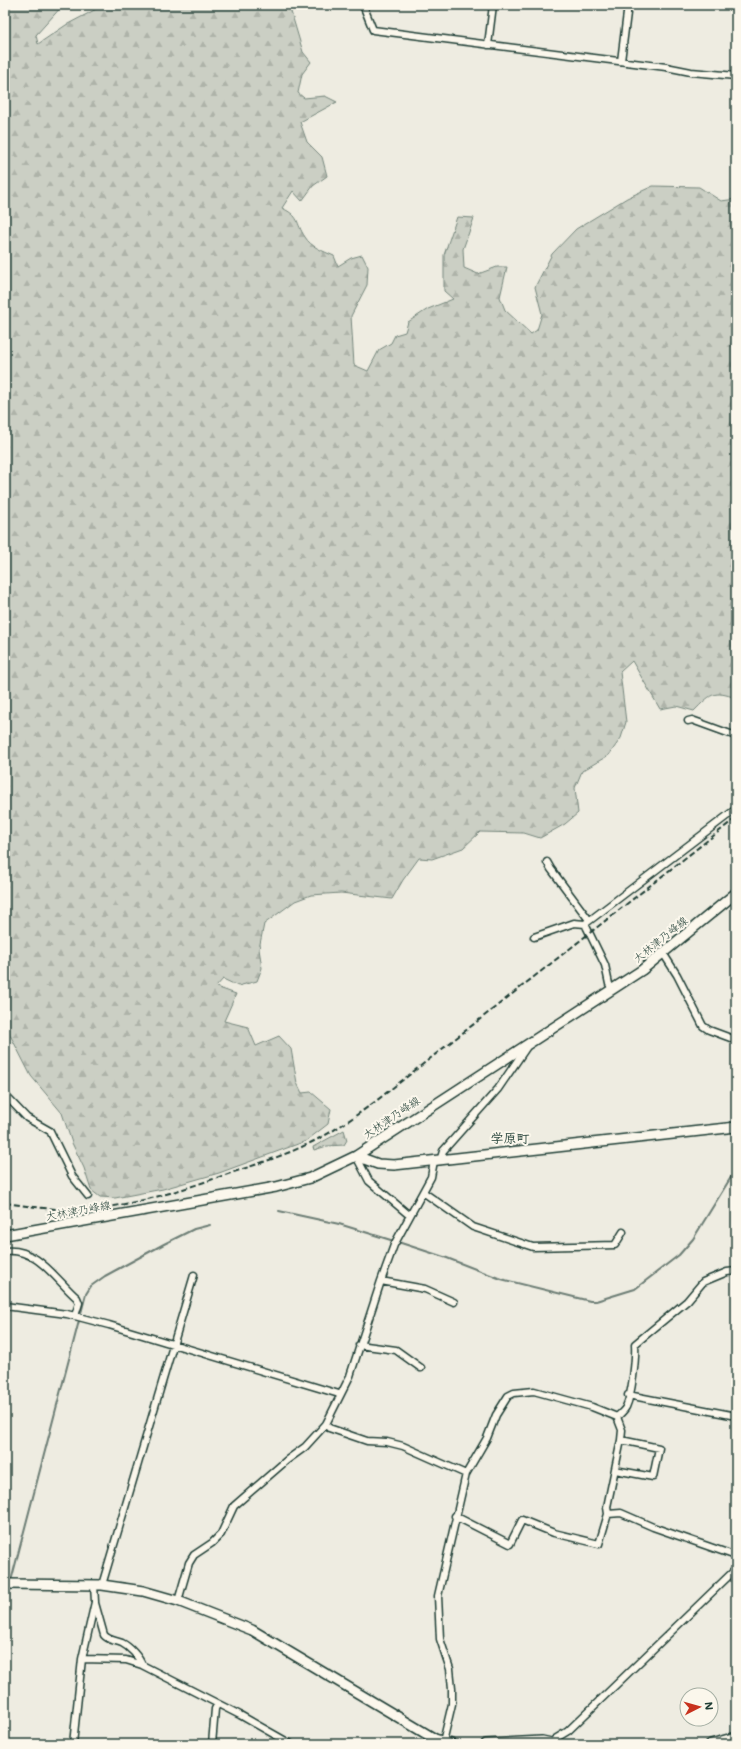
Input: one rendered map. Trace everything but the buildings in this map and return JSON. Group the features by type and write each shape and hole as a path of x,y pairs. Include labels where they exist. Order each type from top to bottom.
{"street":[{"path":"363,5 373,30 621,61 691,72 736,76"},
{"path":"488,45 493,5"},
{"path":"621,61 628,5"},
{"path":"688,721 692,720 736,736"},
{"path":"534,937 574,923 587,922 736,809"},
{"path":"547,862 587,922 605,965 609,984 612,989"},
{"name":"大林津乃峰線","path":"5,1235 276,1187 310,1178 356,1156 642,970 736,893"},
{"path":"663,953 677,975 703,1026 709,1030 736,1040"},
{"path":"178,1601 189,1563 194,1555 212,1543 221,1534 234,1506 286,1460 305,1447 326,1424 339,1394 350,1376 380,1280 394,1245 409,1215 424,1192 437,1161 443,1151 498,1090 529,1043"},
{"path":"5,1095 27,1118 50,1131 72,1176 88,1196"},
{"path":"356,1156 368,1162 386,1165 437,1161 736,1127"},
{"path":"356,1156 369,1181 409,1215"},
{"path":"424,1192 473,1227 533,1247 615,1245 623,1232"},
{"path":"5,1251 15,1252 40,1260 77,1298 79,1303 77,1317"},
{"path":"617,1417 626,1408 632,1381 635,1344 687,1301 703,1282 727,1272 736,1271"},
{"path":"73,1744 82,1659 98,1585 194,1275"},
{"path":"380,1280 425,1289 454,1302"},
{"path":"5,1306 77,1317 339,1394"},
{"path":"359,1345 396,1350 421,1368"},
{"path":"5,1584 98,1585 142,1591 178,1601 258,1633 440,1742 452,1704 452,1688 450,1669 440,1640 438,1596 455,1516 466,1474 487,1438 496,1416 508,1396 514,1393 534,1391 592,1407 617,1417 622,1430 621,1440 607,1507 608,1514 600,1544 554,1533 522,1520 510,1544 455,1516"},
{"path":"628,1395 736,1416"},
{"path":"326,1424 329,1428 367,1441 387,1442 403,1446 466,1474"},
{"path":"615,1470 653,1477 659,1448 621,1440"},
{"path":"608,1514 621,1513 653,1527 736,1556 736,1549"},
{"path":"486,1744 527,1741 555,1743 555,1739 568,1731 736,1569"},
{"path":"95,1602 104,1635 107,1639 127,1647 140,1659 142,1665"},
{"path":"82,1659 126,1660 142,1665 291,1744"},
{"path":"212,1744 215,1709 217,1705"},
{"path":"711,1744 736,1737"}],"green space":[{"path":"5,5 63,5 36,35 38,44 66,25 104,5 289,5 303,52 311,62 302,74 298,93 304,98 325,96 337,102 300,122 307,142 322,157 327,176 313,186 302,201 293,191 282,208 295,217 302,232 311,243 334,256 338,266 351,258 362,255 368,267 367,285 351,316 354,365 368,371 379,350 391,343 395,335 405,332 408,322 428,309 453,299 444,291 444,255 457,217 474,218 463,249 464,268 478,274 497,267 507,267 500,297 505,310 531,334 537,330 542,314 535,287 552,254 576,229 627,198 653,186 699,187 721,201 736,199 736,698 722,694 713,695 704,701 694,711 676,706 660,709 632,661 620,672 626,722 621,738 609,755 582,771 575,788 578,813 565,824 540,838 524,833 480,832 463,848 432,859 419,858 403,880 392,899 341,893 311,895 295,901 264,924 259,949 262,968 257,981 238,986 223,979 216,987 236,994 224,1021 248,1027 256,1046 279,1036 291,1049 297,1083 302,1093 311,1092 331,1109 328,1124 306,1141 219,1173 163,1189 115,1198 100,1197 91,1190 84,1168 72,1143 62,1113 31,1076 5,1025"},
{"path":"344,1130 347,1140 344,1145 327,1146 314,1150 313,1147"}],"waterway":[{"path":"398,1242 447,1258 501,1279 590,1301 596,1301 635,1289 679,1255 693,1239 736,1169"},
{"path":"279,1211 339,1224 394,1241"},
{"path":"11,1581 86,1294 91,1286 105,1276 194,1229 210,1225"},
{"path":"5,1621 10,1587"}],"railway":[{"path":"5,1203 58,1209 90,1209 140,1201 206,1182 259,1164 307,1145 341,1126 376,1101 736,818"}],"district":[{"name":"学原町","path":"510,1137"}]}
